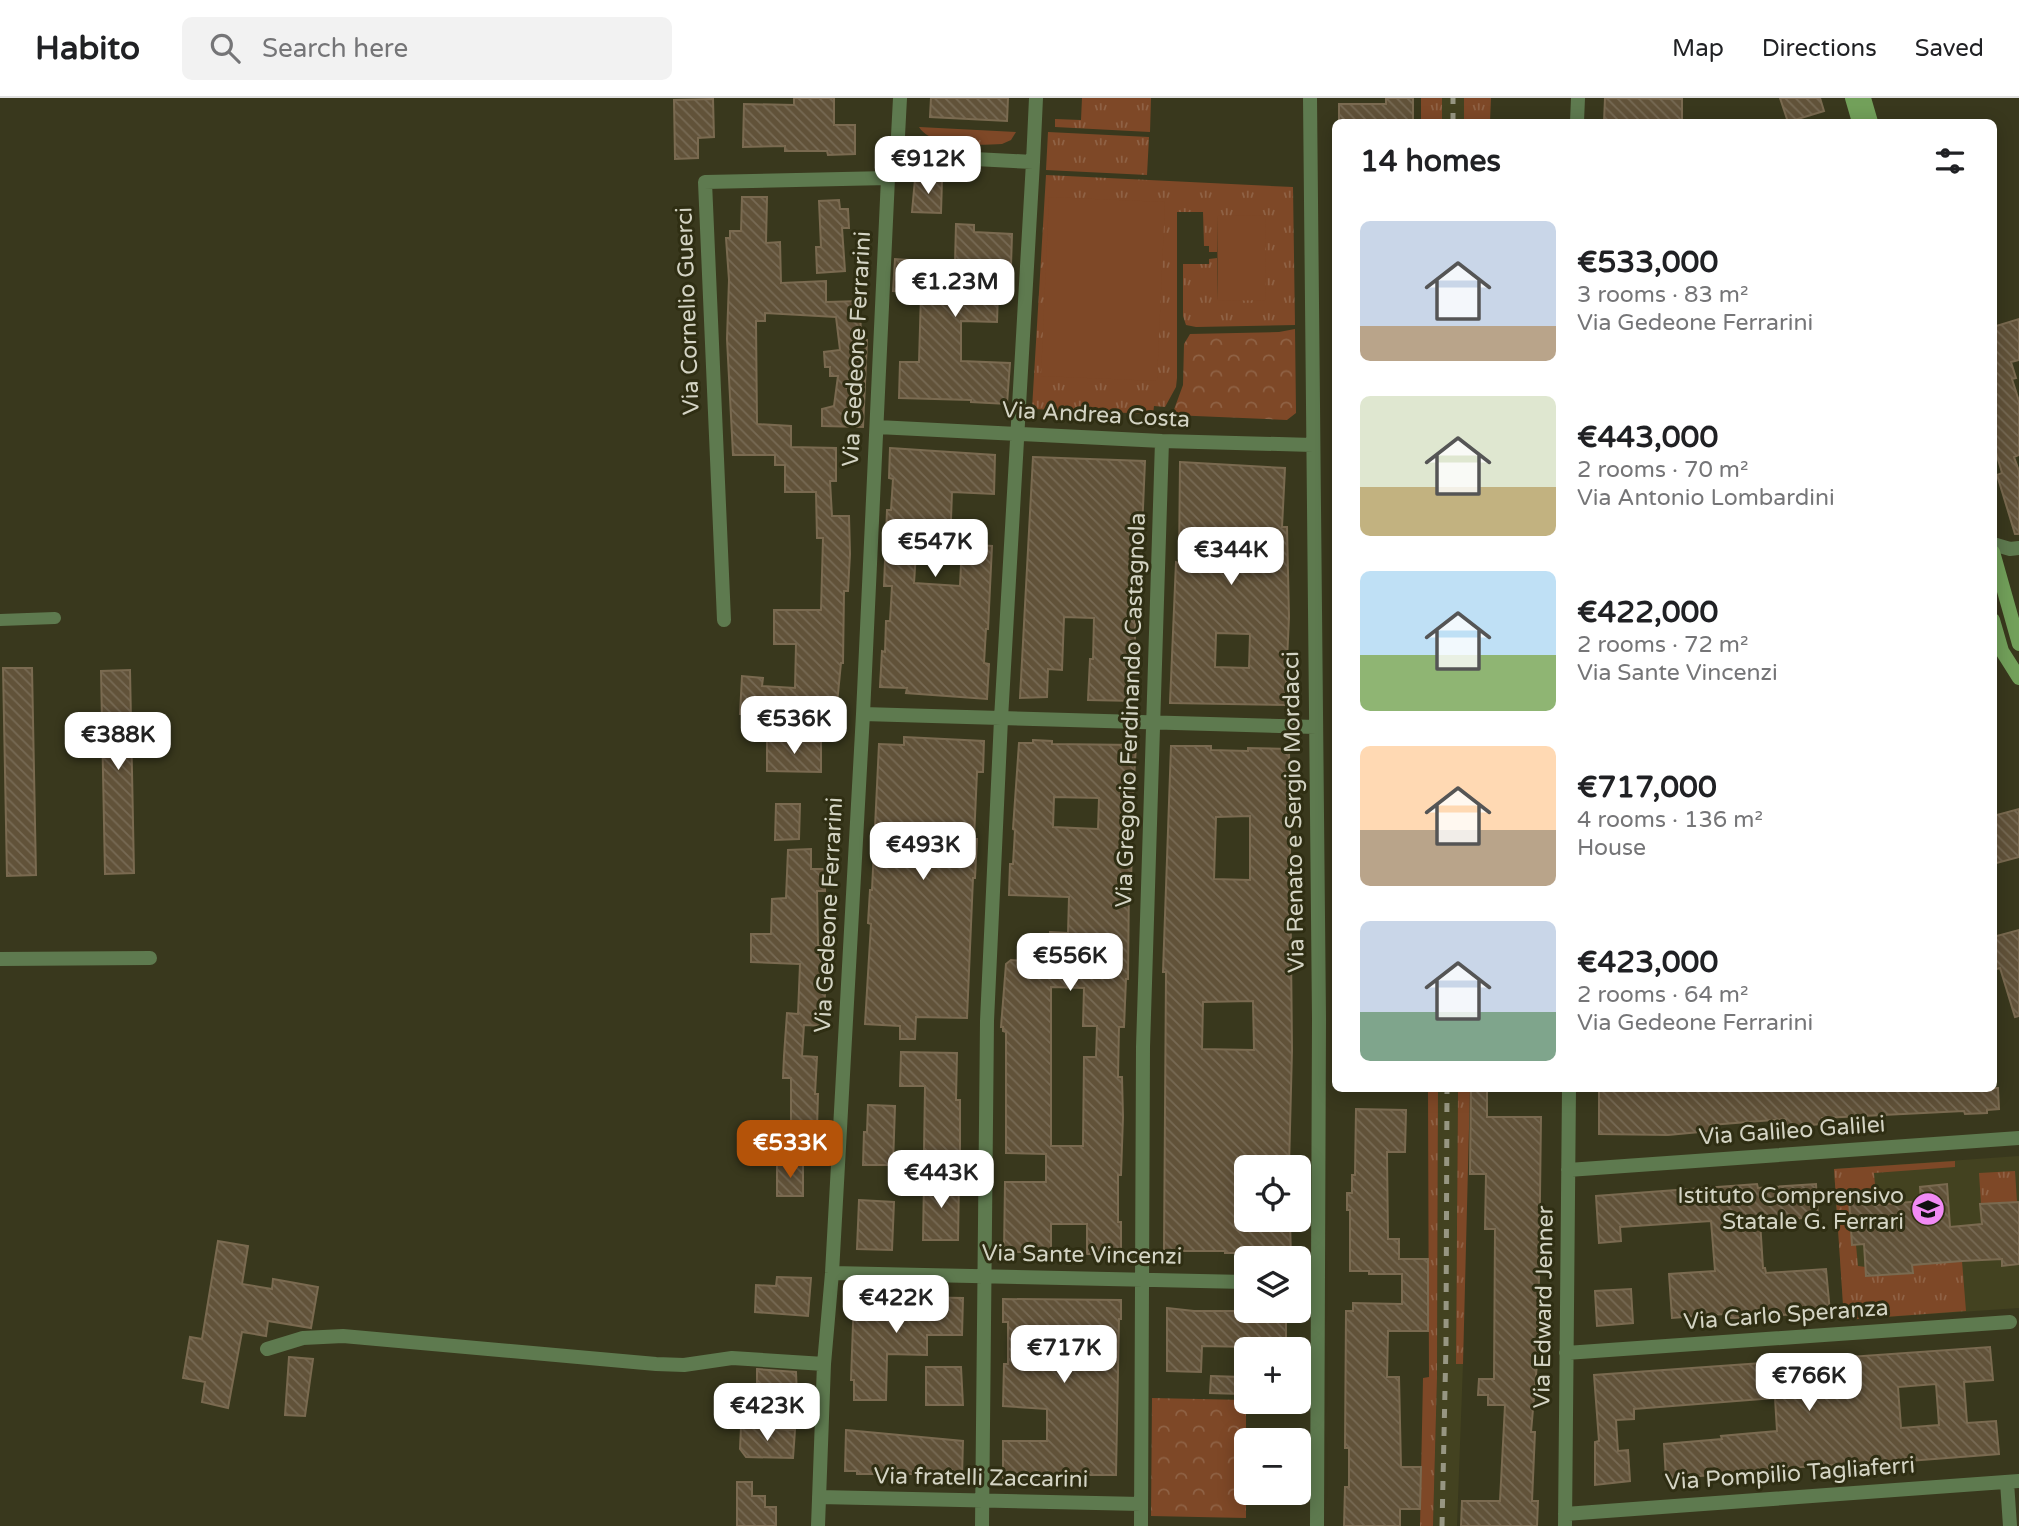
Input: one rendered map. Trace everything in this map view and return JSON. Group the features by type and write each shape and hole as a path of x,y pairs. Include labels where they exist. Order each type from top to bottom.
{"main road":[{"path":"1852,98 1858,119"},
{"path":"1864,98 1870,119"},
{"path":"1997,569 2019,643"},
{"path":"1997,634 2002,651 2019,678"}],"street":[{"name":"Via Gedeone Ferrarini","path":"818,1526 824,1364 832,1273 863,714 888,178 897,155 900,98"},
{"path":"982,1526 985,1063 1001,719 1037,98"},
{"name":"Via Renato e Sergio Mordacci","path":"1310,98 1317,727 1317,1526"},
{"path":"1577,119 1578,98"},
{"path":"897,155 1033,162"},
{"name":"Via Cornelio Guerci","path":"724,620 705,182 888,178"},
{"name":"Via Andrea Costa","path":"877,427 1162,441 1313,445"},
{"name":"Via Gregorio Ferdinando Castagnola","path":"1141,1526 1143,1047 1162,441"},
{"path":"1997,545 2010,549 2019,548"},
{"path":"1997,558 2019,554"},
{"path":"0,620 55,618"},
{"path":"863,714 1317,727"},
{"path":"0,959 150,958"},
{"name":"Via Edward Jenner","path":"1565,1520 1569,1092"},
{"name":"Via Galileo Galilei","path":"1568,1170 2019,1138"},
{"name":"Via Sante Vincenzi","path":"832,1273 1234,1282"},
{"path":"1311,1284 1318,1284"},
{"name":"Via Carlo Speranza","path":"1566,1353 2010,1322"},
{"path":"267,1349 303,1338 343,1336 656,1364 684,1365 732,1358 824,1364"},
{"path":"2010,1526 2013,1481"},
{"name":"Via Pompilio Tagliaferri","path":"1565,1520 2013,1481"},
{"name":"Via fratelli Zaccarini","path":"819,1497 1141,1504"}],"shaded area":[{"path":"1442,98 1464,98 1464,119 1442,119"},
{"path":"1438,1092 1458,1092 1456,1364 1463,1364 1457,1526 1433,1526 1437,1378"},
{"name":"Istituto Comprensivo Statale G. Ferrari","path":"2019,1156 2019,1308 1844,1320 1834,1169"}],"green space":[{"path":"1082,98 1151,98 1150,132 1055,127 1055,119 1081,120"},
{"path":"1421,98 1442,98 1442,119 1421,119"},
{"path":"1464,98 1491,98 1490,119 1464,119"},
{"path":"919,127 1016,132 1011,140 1002,144 969,145 934,139"},
{"path":"1048,132 1149,137 1147,175 1046,170"},
{"path":"1046,175 1293,187 1295,325 1186,325 1183,316 1183,264 1209,264 1209,259 1217,258 1218,301 1265,216 1217,216 1217,252 1209,252 1209,246 1204,246 1203,212 1177,212 1177,378 1176,387 1165,407 1154,406 1153,414 1032,409"},
{"path":"1049,197 1165,202 1157,381 1041,376"},
{"path":"1265,215 1266,300 1218,301 1217,216"},
{"path":"1295,329 1296,413 1287,420 1172,415 1183,385 1184,344 1190,334 1279,332"},
{"path":"1428,1092 1438,1092 1437,1378 1433,1526 1420,1526 1423,1378 1429,1377"},
{"path":"1458,1092 1470,1092 1463,1364 1456,1364"},
{"path":"1955,1161 1955,1167 1874,1173 1876,1197 1849,1199 1852,1245 1856,1245 1858,1266 1913,1273 1911,1249 1918,1265 1962,1261 1966,1311 1844,1320 1834,1169"},
{"path":"2015,1171 2017,1202 1981,1204 1979,1173"},
{"path":"1152,1398 1234,1400 1234,1414 1246,1414 1246,1428 1234,1428 1234,1505 1246,1505 1246,1518 1151,1516"}],"building":[{"path":"794,98 834,98 834,125 855,125 855,154 828,155 827,151 785,151 785,146 743,147 744,104 794,105"},
{"path":"931,98 1008,98 1007,121 930,117"},
{"path":"1386,98 1413,98 1413,119 1339,119 1339,104 1386,104"},
{"path":"1605,98 1682,99 1682,119 1604,119"},
{"path":"1780,98 1820,98 1824,111 1798,119 1787,119"},
{"path":"713,99 714,137 698,138 698,158 675,159 674,100"},
{"path":"915,179 942,179 941,213 912,212"},
{"path":"742,197 767,197 766,243 780,242 781,283 826,281 826,302 860,301 861,340 867,340 863,427 822,426 822,409 834,406 838,376 830,376 830,367 825,367 824,352 840,350 836,317 765,313 765,321 756,321 757,424 791,426 791,447 836,448 836,481 830,481 832,516 849,516 850,554 848,591 844,591 843,663 836,714 767,710 767,715 740,714 742,676 763,678 762,686 795,688 796,644 774,644 774,610 821,610 823,538 817,538 816,492 785,492 785,465 775,465 775,455 733,455 727,339 729,280 726,238 730,238 730,231 741,231"},
{"path":"839,200 840,209 848,209 849,228 842,228 845,271 817,273 816,247 821,247 819,201"},
{"path":"956,224 974,225 974,232 1012,234 1011,266 999,265 997,322 961,321 961,361 1010,363 1007,404 899,398 900,362 919,362 921,293 893,291 895,259 955,263"},
{"path":"2019,319 2019,360 2011,362 2016,378 2012,379 2019,401 2019,455 2014,457 2019,471 2019,534 2015,534 1997,475 2002,473 1997,456 1997,326"},
{"path":"890,448 995,455 994,494 952,492 950,546 925,545 924,553 916,553 914,583 960,586 962,544 992,546 984,663 989,664 987,699 906,693 907,688 880,687 882,651 885,652 886,621 890,621 892,586 884,586 887,510 891,510 893,479 889,478"},
{"path":"1033,457 1145,461 1140,578 1136,578 1137,701 1088,700 1094,618 1064,617 1062,670 1048,669 1047,697 1020,698"},
{"path":"1180,462 1285,468 1282,527 1287,527 1289,617 1285,705 1170,703 1176,562 1179,563","holes":["1216,633 1250,634 1249,668 1215,667"]},
{"path":"3,668 32,668 36,875 7,876"},
{"path":"130,670 134,873 105,874 101,671"},
{"path":"904,737 984,741 983,772 977,772 974,839 977,839 967,1018 916,1017 915,1039 900,1039 900,1026 865,1024 879,744 904,745"},
{"path":"767,740 821,742 821,772 767,771"},
{"path":"1033,740 1052,741 1052,744 1136,745 1130,849 1128,979 1124,1027 1119,1027 1118,1077 1122,1077 1123,1117 1121,1175 1118,1175 1121,1254 1087,1254 1087,1224 1051,1224 1051,1252 1004,1252 1005,1182 1046,1182 1046,1154 1006,1153 1006,1032 1001,1027 1006,964 1011,960 1048,962 1050,932 1068,933 1069,897 1009,895 1019,743 1033,743","holes":["1054,797 1099,798 1098,829 1053,827","1051,987 1084,988 1083,1026 1097,1026 1096,1057 1084,1057 1083,1146 1051,1146"]},
{"path":"1171,746 1211,746 1211,750 1248,751 1248,748 1289,749 1292,1050 1289,1155 1234,1155 1234,1232 1290,1232 1291,1246 1234,1246 1234,1253 1164,1251 1166,972 1163,972","holes":["1250,816 1250,880 1214,879 1216,817","1253,1001 1254,1050 1202,1049 1203,1002"]},
{"path":"776,804 800,804 799,839 775,840"},
{"path":"2019,809 2019,857 1997,863 1997,815"},
{"path":"811,849 811,869 825,869 825,891 817,891 818,946 823,947 822,958 826,959 824,1026 804,1025 802,1056 817,1057 817,1129 791,1130 791,1078 783,1078 784,1056 787,1013 798,1014 800,964 751,962 751,934 771,934 772,899 786,898 788,850"},
{"path":"2019,930 2019,1016 2015,1017 2000,968 1997,969 1997,936"},
{"path":"901,1052 957,1053 956,1100 960,1100 960,1152 924,1151 925,1086 900,1086"},
{"path":"1998,1088 1999,1109 1987,1110 1987,1113 1965,1114 1964,1111 1822,1118 1822,1124 1786,1127 1786,1119 1710,1125 1710,1131 1668,1135 1599,1134 1599,1092 1997,1092"},
{"path":"1471,1092 1487,1092 1487,1117 1541,1117 1538,1352 1531,1432 1535,1432 1532,1501 1538,1501 1537,1526 1461,1526 1462,1501 1500,1501 1505,1405 1488,1405 1488,1395 1478,1395 1479,1379 1494,1379 1495,1229 1485,1229 1486,1174 1470,1174"},
{"path":"868,1105 895,1106 893,1165 863,1165"},
{"path":"1356,1109 1406,1110 1405,1152 1387,1152 1388,1239 1399,1239 1399,1259 1428,1259 1428,1331 1388,1331 1387,1377 1399,1377 1401,1467 1421,1467 1420,1509 1400,1509 1400,1526 1344,1526 1345,1487 1349,1487 1349,1448 1345,1448 1346,1311 1353,1311 1353,1303 1402,1304 1402,1274 1350,1271 1350,1210 1347,1210 1347,1193 1352,1193 1352,1175 1355,1175"},
{"path":"777,1164 803,1164 803,1196 777,1196"},
{"path":"924,1180 959,1181 958,1240 923,1240"},
{"path":"1757,1184 1758,1188 1816,1184 1818,1217 1760,1221 1763,1268 1766,1273 1826,1269 1830,1312 1735,1318 1725,1318 1725,1314 1672,1318 1669,1274 1715,1271 1711,1221 1620,1227 1621,1241 1599,1243 1596,1196"},
{"path":"1947,1184 1950,1227 1982,1224 1980,1204 2019,1202 2019,1264 2002,1266 2002,1259 1962,1261 1912,1265 1913,1273 1866,1276 1864,1244 1852,1245 1849,1199 1876,1197 1877,1205 1921,1201 1920,1187"},
{"path":"859,1200 894,1202 892,1250 857,1249"},
{"path":"218,1241 248,1246 242,1284 272,1289 273,1279 318,1287 311,1328 268,1321 266,1336 242,1332 228,1408 202,1402 205,1382 183,1378 190,1337 202,1339"},
{"path":"777,1277 811,1278 808,1316 755,1312 756,1285 776,1286"},
{"path":"1631,1289 1633,1323 1597,1326 1595,1291"},
{"path":"854,1296 963,1298 962,1335 927,1335 927,1355 887,1354 886,1400 854,1400 854,1380 851,1380"},
{"path":"1003,1299 1121,1300 1116,1475 1053,1475 1053,1479 1003,1478 1003,1441 1047,1441 1047,1409 1003,1406 1004,1364 1008,1364 1008,1322 1003,1322"},
{"path":"1167,1308 1234,1311 1234,1323 1286,1323 1286,1337 1234,1337 1234,1347 1202,1346 1201,1372 1167,1371"},
{"path":"1990,1347 1993,1380 1964,1382 1967,1423 1996,1421 1999,1454 1762,1470 1762,1474 1724,1477 1724,1474 1666,1479 1664,1444 1777,1431 1775,1398 1634,1409 1634,1419 1616,1420 1618,1451 1628,1450 1630,1481 1595,1485 1595,1442 1599,1441 1594,1375","holes":["1936,1384 1939,1425 1901,1428 1898,1387"]},
{"path":"289,1357 313,1359 305,1416 285,1415"},
{"path":"926,1367 961,1367 963,1405 926,1405"},
{"path":"757,1369 796,1372 797,1396 757,1396"},
{"path":"1211,1376 1234,1377 1234,1394 1210,1393"},
{"path":"741,1427 795,1430 793,1458 746,1457 740,1449"},
{"path":"846,1430 963,1441 962,1477 939,1474 857,1474 857,1471 845,1471"},
{"path":"737,1482 752,1482 752,1496 765,1496 765,1507 776,1507 776,1526 737,1526"}],"railway":[{"path":"1453,98 1453,119"},
{"path":"1442,1526 1447,1092"}],"place":[{"name":"Istituto Comprensivo Statale G. Ferrari","path":"1928,1209"}]}
